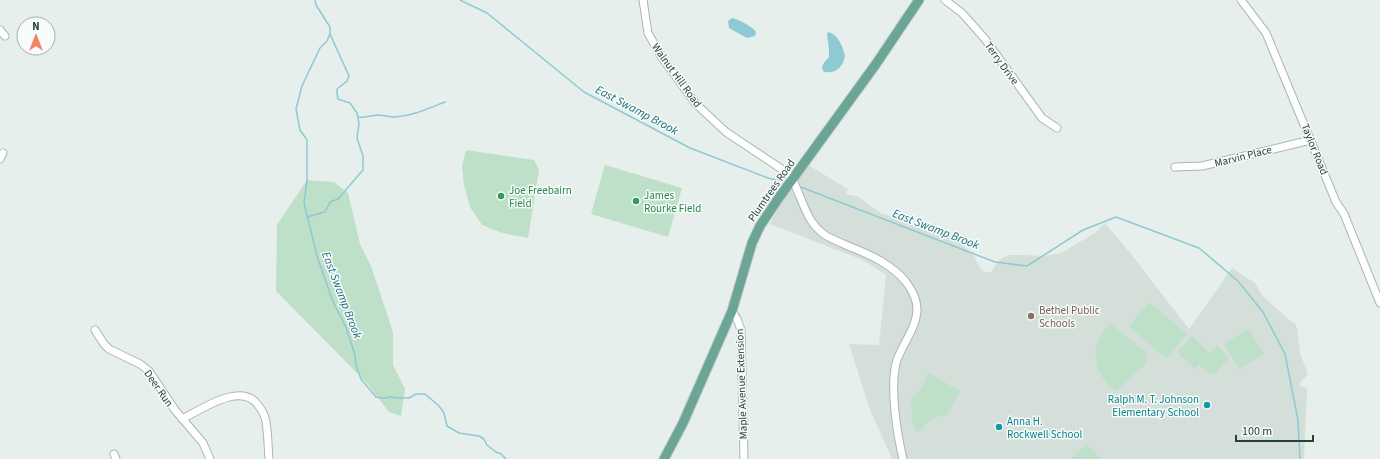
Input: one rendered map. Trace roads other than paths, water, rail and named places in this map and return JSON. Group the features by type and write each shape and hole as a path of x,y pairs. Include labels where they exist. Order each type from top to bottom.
{"main road":[{"name":"Plumtrees Road","path":"664,459 683,423 732,311 755,236 763,220 876,64 919,0"}],"street":[{"name":"Walnut Hill Road","path":"642,0 648,33 661,56 696,104 726,132 783,170 793,180"},
{"name":"Terry Drive","path":"945,0 962,13 985,39 1042,118 1057,128"},
{"name":"Taylor Road","path":"1241,0 1266,33 1336,202 1344,214 1380,303"},
{"name":"Marvin Place","path":"1175,167 1202,166 1311,140"},
{"path":"793,180 808,215 818,229 834,240 878,259 893,269 904,279 914,293 917,309 916,318 896,362 894,382 898,432 903,459"},
{"name":"Maple Avenue Extension","path":"732,311 741,330 744,459"},
{"name":"Deer Run","path":"95,330 109,349 140,364 149,371 175,410 203,443 210,459"},
{"path":"182,419 232,396 240,395 248,397 256,401 266,420 269,459"}],"water":[{"path":"732,18 752,28 756,32 755,36 747,38 729,28 728,21"},
{"path":"828,32 835,35 845,56 843,63 838,69 832,72 824,72 822,68 823,64 829,57"}],"waterway":[{"name":"East Swamp Brook","path":"315,0 316,5 330,27 330,34 327,41 320,48 302,86 296,109 300,130 307,140 307,180 304,203 317,256 333,302 346,327 355,355 356,366 361,379 376,397 409,398 416,394 425,394 439,406 444,413 447,426 459,433 479,436 484,439 487,445 506,459"},
{"name":"East Swamp Brook","path":"460,0 487,13 584,92 690,148 768,178 785,182"},
{"path":"307,217 325,212 330,202 338,199 363,170 363,156 357,138 359,123 357,113 350,103 338,99 337,94 337,89 347,81 349,76 330,34"},
{"path":"359,117 377,115 393,117 408,115 445,102"},
{"name":"East Swamp Brook","path":"798,186 995,262 1027,266 1083,230 1116,217 1199,248 1238,281 1263,312 1285,354 1298,420 1300,459"}],"place":[{"name":"Joe Freebairn Field","path":"501,196"},
{"name":"James Rourke Field","path":"636,201"},
{"name":"Bethel Public Schools","path":"1031,316"},
{"name":"Ralph M. T. Johnson Elementary School","path":"1207,405"},
{"name":"Anna H. Rockwell School","path":"999,427"}]}
